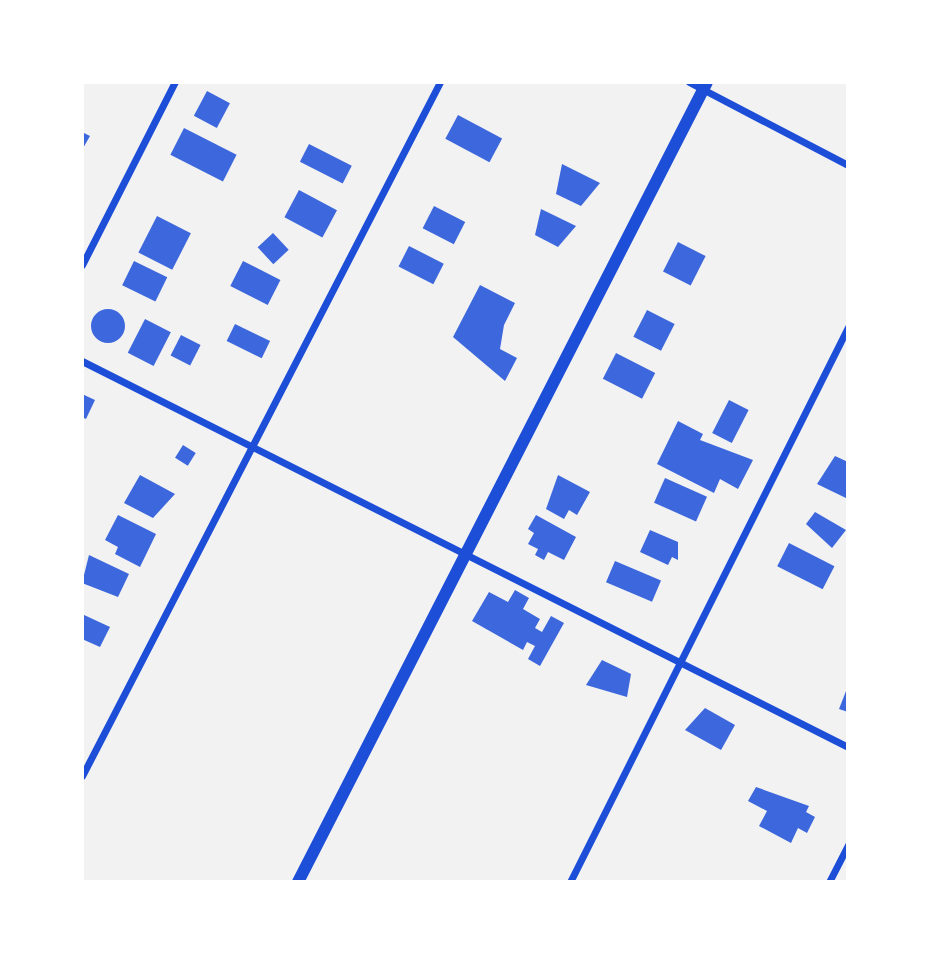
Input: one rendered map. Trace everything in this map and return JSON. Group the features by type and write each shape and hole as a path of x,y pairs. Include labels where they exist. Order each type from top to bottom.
{"street":[{"path":"82,265 176,82"},
{"path":"82,776 440,82"},
{"path":"689,82 705,86 848,165"},
{"path":"298,882 705,86"},
{"path":"570,882 848,327"},
{"path":"82,361 682,658 848,747"},
{"path":"829,882 848,845"}],"building":[{"path":"207,91 230,103 217,128 194,116"},
{"path":"458,115 502,138 489,162 445,139"},
{"path":"184,128 237,155 223,182 170,155"},
{"path":"82,132 90,136 82,150"},
{"path":"309,144 352,166 343,184 300,162"},
{"path":"562,164 600,183 581,206 556,194"},
{"path":"299,190 337,210 322,238 284,217"},
{"path":"434,206 465,222 454,244 423,228"},
{"path":"541,209 576,226 558,247 535,235"},
{"path":"157,216 191,233 172,270 138,253"},
{"path":"273,233 289,250 273,264 258,247"},
{"path":"678,242 706,256 691,285 663,271"},
{"path":"409,246 444,264 433,284 399,266"},
{"path":"134,261 167,277 155,301 122,285"},
{"path":"243,261 280,280 268,305 230,286"},
{"path":"480,285 515,303 504,325 500,349 517,358 505,381 453,337"},
{"path":"108,309 120,314 125,326 120,338 108,343 96,338 91,326 96,314"},
{"path":"647,310 675,324 661,351 633,337"},
{"path":"145,319 171,332 154,366 128,353"},
{"path":"235,324 270,341 262,358 227,341"},
{"path":"181,335 201,345 190,365 171,355"},
{"path":"616,353 655,373 642,399 603,379"},
{"path":"82,394 95,400 86,419 82,417"},
{"path":"729,400 749,410 732,443 712,433"},
{"path":"678,421 703,434 700,440 753,460 738,489 720,479 714,493 657,464"},
{"path":"183,445 196,453 188,466 175,458"},
{"path":"835,456 848,462 848,499 817,484"},
{"path":"140,475 175,494 153,518 124,503"},
{"path":"558,475 590,492 577,515 569,510 564,519 546,509"},
{"path":"665,478 707,497 696,521 654,503"},
{"path":"815,512 846,530 832,548 806,524"},
{"path":"118,515 156,534 140,567 115,554 118,547 105,540"},
{"path":"536,515 576,537 564,560 548,552 544,560 535,555 538,549 528,544 534,533 528,529"},
{"path":"650,530 678,542 678,560 672,557 668,565 640,552"},
{"path":"789,543 834,566 823,589 777,566"},
{"path":"89,555 129,574 118,597 82,583"},
{"path":"615,561 661,581 652,602 606,582"},
{"path":"515,590 529,598 523,609 540,619 535,628 542,632 551,616 564,623 540,666 528,659 535,646 527,642 523,650 472,621 489,592 508,602"},
{"path":"82,614 110,627 100,647 82,639"},
{"path":"602,660 631,674 627,697 586,685"},
{"path":"848,686 848,712 839,709"},
{"path":"705,708 735,725 721,750 685,730"},
{"path":"756,787 809,806 806,812 815,817 807,833 798,828 791,843 759,826 767,811 748,801"}]}
